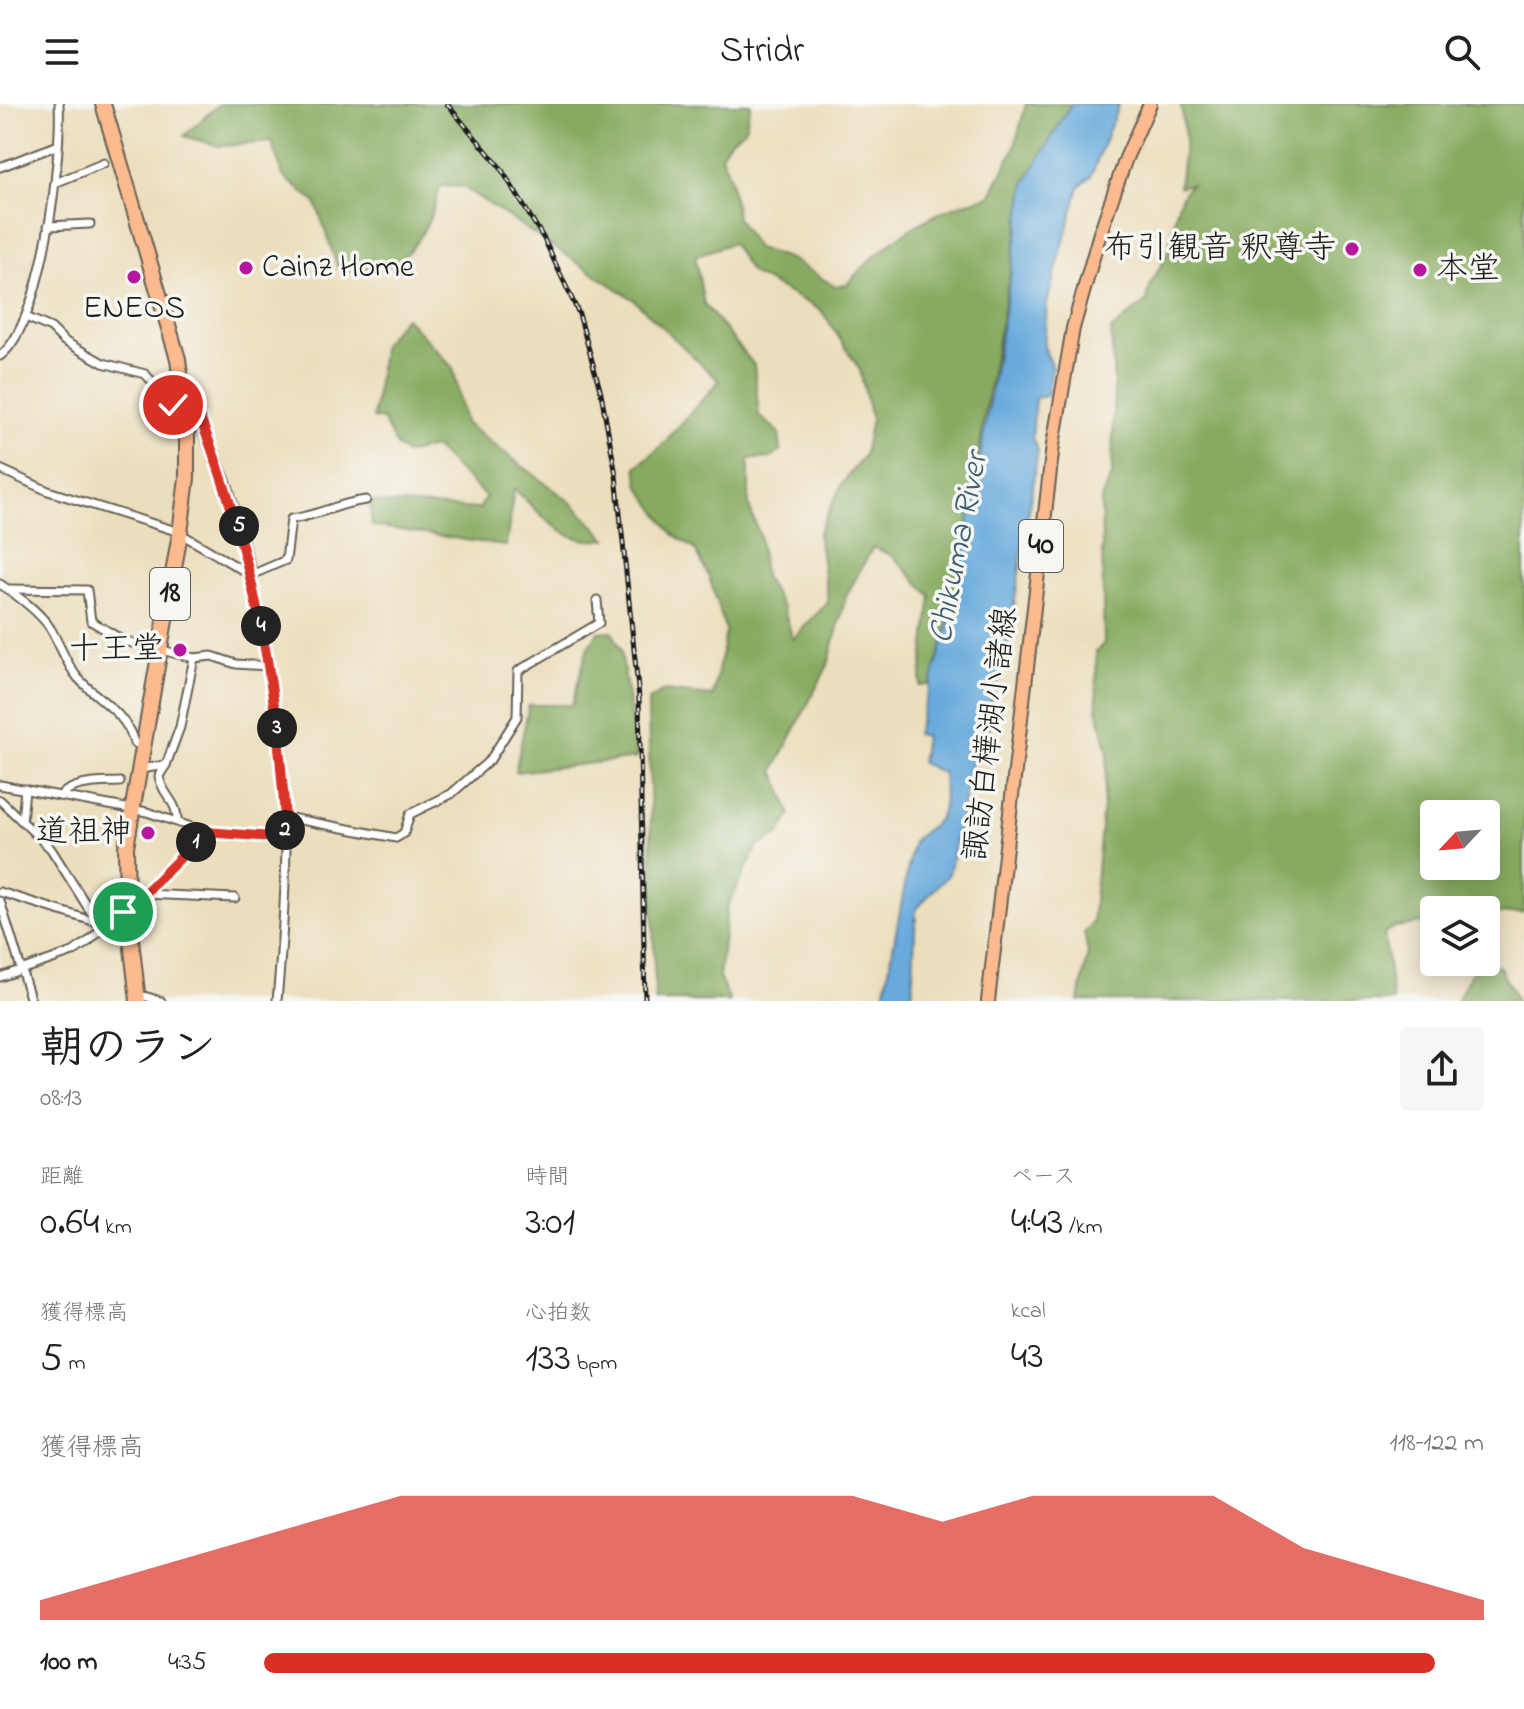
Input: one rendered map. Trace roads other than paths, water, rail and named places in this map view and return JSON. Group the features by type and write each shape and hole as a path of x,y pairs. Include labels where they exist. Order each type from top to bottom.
{"highway":[{"name":"18","path":"103,104 181,377 186,415 187,478 180,533 130,809 126,847 127,904 137,998"}],"main road":[{"name":"諏訪白樺湖小諸線","path":"988,1001 1053,445 1073,328 1100,233 1126,158 1150,104"}],"street":[{"path":"0,356 26,317 48,226 55,183 59,104"},
{"path":"0,167 56,146"},
{"path":"55,183 104,163"},
{"path":"48,226 90,224"},
{"path":"26,317 51,328 64,341 103,363 145,374 178,411 201,420"},
{"path":"181,377 231,498 251,575 267,666 286,838 285,902 277,1001"},
{"path":"0,469 48,491 180,533 251,575"},
{"path":"251,575 286,560 291,519 306,517 339,503 366,500"},
{"path":"0,584 53,631 77,677 119,714 131,728 134,743 142,746"},
{"path":"9,589 87,590 91,621 124,641 194,658 212,656 236,664 267,666"},
{"path":"285,817 396,838 404,833 410,814 451,794 490,760 517,717 518,671 599,623 597,600"},
{"path":"177,821 178,808 160,784 159,776 180,727 194,658"},
{"path":"137,770 166,765"},
{"path":"60,796 65,790 88,784 120,782"},
{"path":"1,786 130,809 206,832 286,838"},
{"path":"22,821 25,789"},
{"path":"0,800 51,849 102,923"},
{"path":"0,977 73,952 102,923 123,912 127,904 144,894 206,832"},
{"path":"0,892 102,923"},
{"path":"144,894 235,898"},
{"path":"0,901 15,942 19,971 31,1001"},
{"path":"137,998 161,1001"}],"water":[{"path":"1071,104 1119,104 1091,176 1079,187 1047,303 1044,346 1052,368 1047,396 1035,398 1032,438 1038,450 1006,658 990,705 991,725 981,743 976,743 949,874 916,909 912,1001 883,1001 913,842 938,820 943,808 943,773 921,763 925,736 916,734 956,599 1026,182"}],"railway":[{"path":"447,104 500,167 544,239 579,314 601,393 616,475 639,698 645,1001"}],"place":[{"name":"布引観音 釈尊寺","path":"1352,249"},
{"name":"Cainz Home","path":"246,268"},
{"name":"本堂","path":"1420,270"},
{"name":"ENEOS","path":"134,277"},
{"name":"十王堂","path":"180,650"},
{"name":"道祖神","path":"148,833"}],"water label":[{"name":"Chikuma River","path":"960,548"}]}
